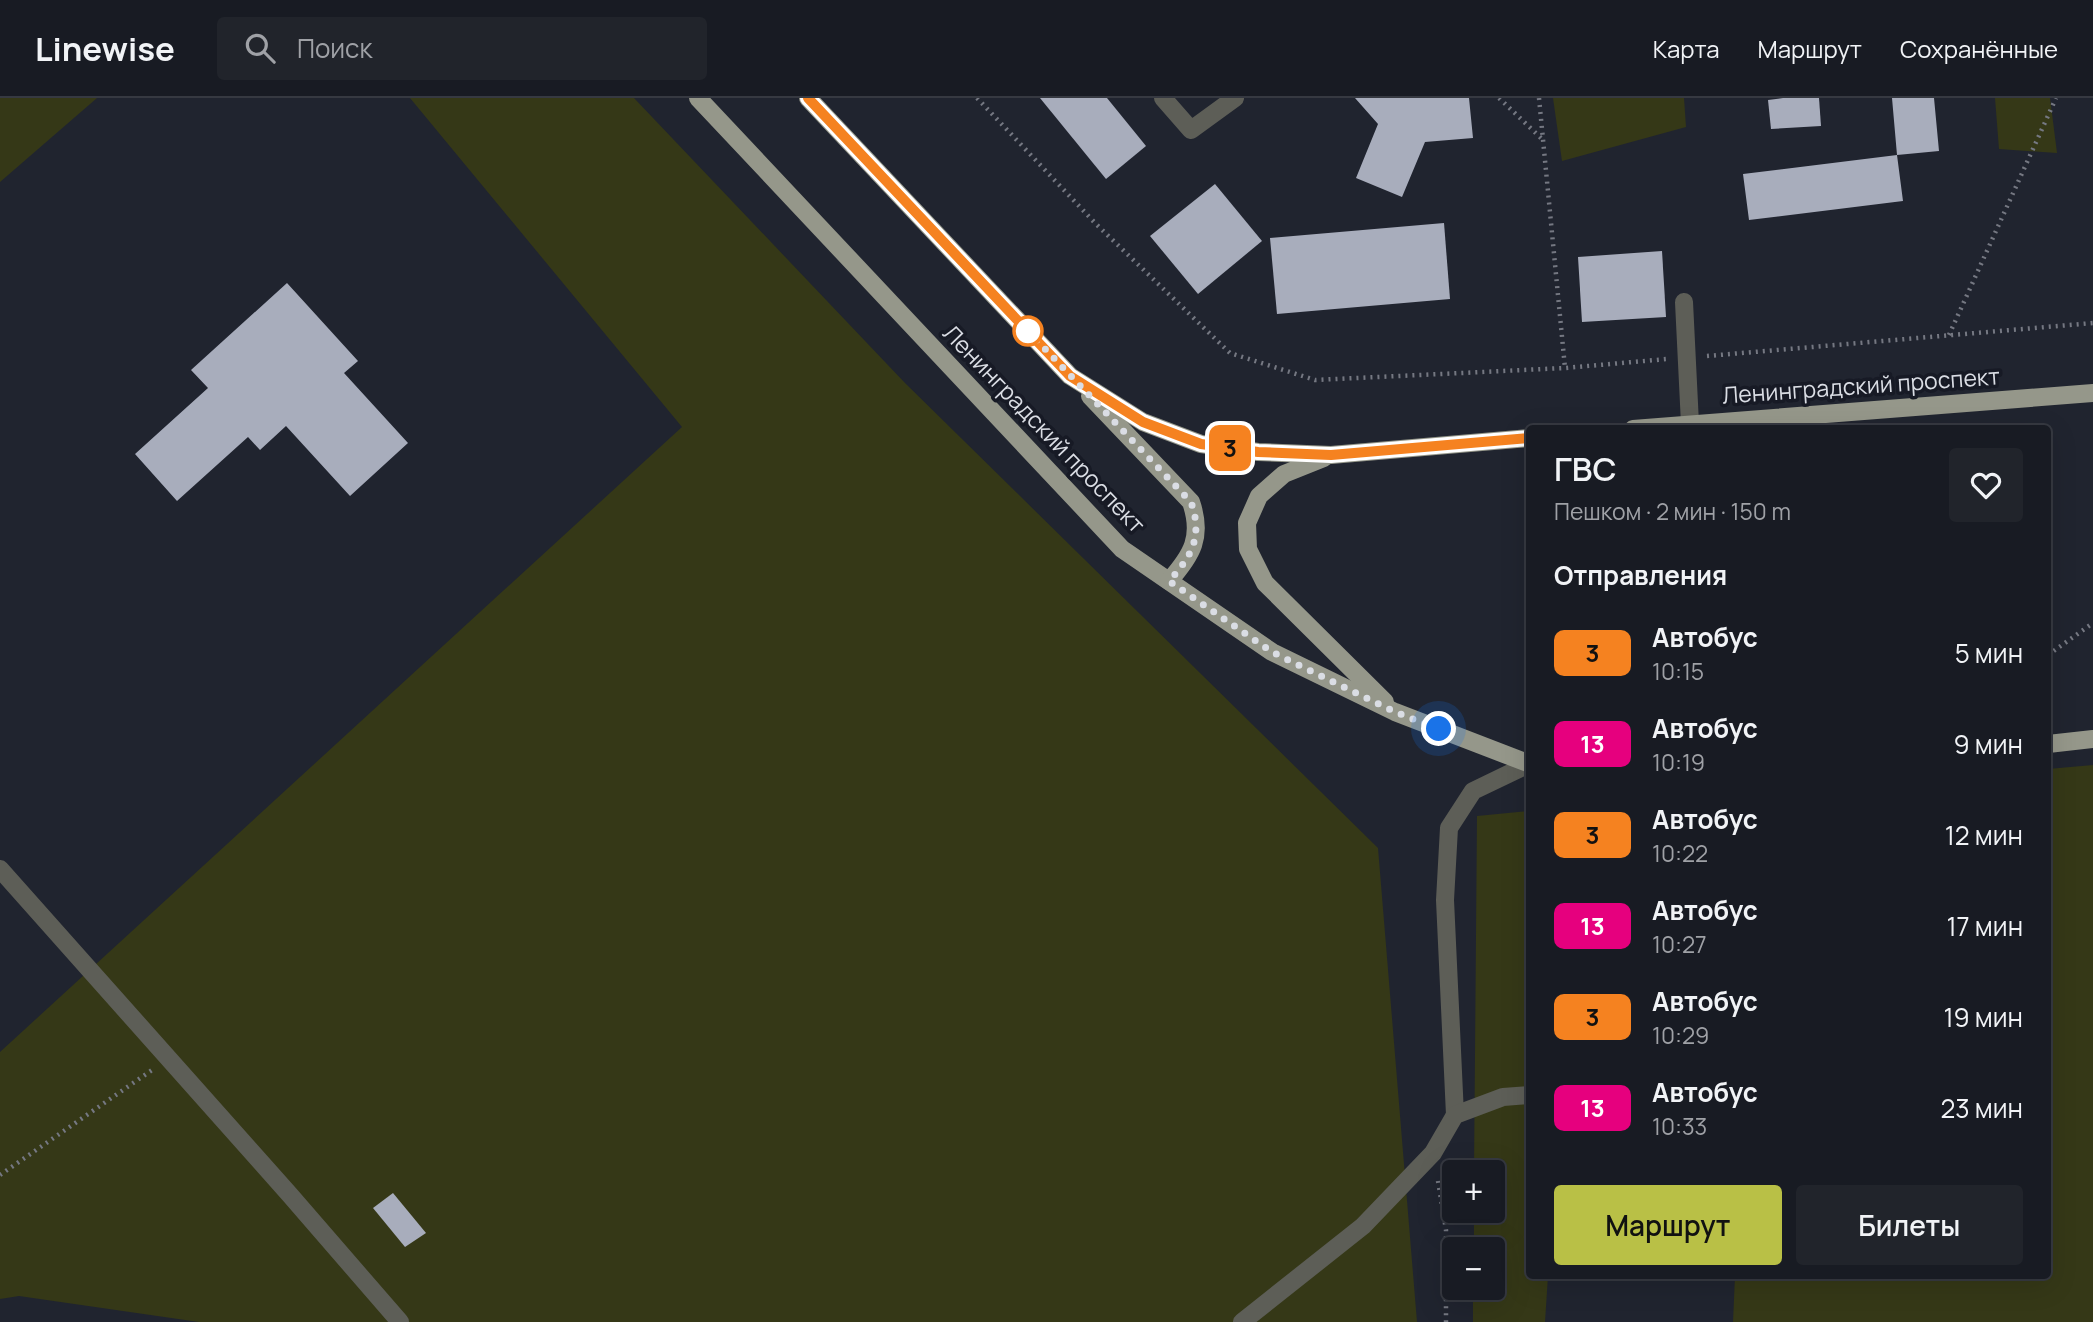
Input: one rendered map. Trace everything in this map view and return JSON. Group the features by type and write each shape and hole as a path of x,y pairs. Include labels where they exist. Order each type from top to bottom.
{"main road":[{"name":"Ленинградский проспект","path":"698,98 1122,549 1272,652 1395,712 1526,763"},
{"path":"808,98 1191,502 1197,518 1195,542 1183,565 1169,581"},
{"path":"1070,376 1143,422 1201,444 1258,452 1331,455 1526,438"},
{"name":"Ленинградский проспект","path":"1679,425 2093,393"},
{"path":"1331,455 1284,474 1259,496 1247,523 1248,550 1265,583 1395,712"},
{"path":"2051,744 2093,740"}],"lane":[{"path":"1163,98 1191,130 1235,98"},
{"path":"1684,302 1690,424"},
{"path":"1242,1322 1363,1226 1433,1153 1455,1115 1446,900 1449,828 1473,790 1526,765"},
{"path":"0,869 400,1322"},
{"path":"1455,1115 1503,1097 1526,1095"}],"path":[{"path":"977,98 1096,224 1230,353 1315,380 1565,368 2093,323"},
{"path":"1499,98 1543,139"},
{"path":"1539,98 1565,368"},
{"path":"1949,335 2056,98"},
{"path":"2051,653 2093,622"},
{"path":"0,1175 168,1059"},
{"path":"1433,1153 1446,1230 1446,1322"}],"green space":[{"path":"0,98 97,98 0,182"},
{"path":"410,98 634,98 905,383 1378,848 1417,1322 199,1322 19,1296 0,1299 0,1052 682,427"},
{"path":"1553,98 1684,98 1686,127 1562,161"},
{"path":"1995,98 2050,98 2057,153 1999,149"},
{"path":"2093,765 2093,1322 1733,1322 1735,1279 2051,1279 2051,769"},
{"path":"1526,811 1526,1279 1548,1279 1545,1322 1473,1322 1473,1300 1505,1300 1505,1237 1474,1237 1474,1223 1505,1223 1505,1160 1474,1160 1477,816"}],"building":[{"path":"1040,98 1107,98 1146,146 1106,179"},
{"path":"1355,98 1469,98 1473,138 1425,142 1402,197 1356,178 1378,124"},
{"path":"1819,98 1821,126 1771,129 1768,100"},
{"path":"1892,98 1934,98 1939,151 1897,155"},
{"path":"1897,155 1903,201 1749,220 1743,174"},
{"path":"1215,184 1262,241 1198,294 1150,236"},
{"path":"1444,223 1450,299 1277,314 1270,238"},
{"path":"1662,251 1666,317 1582,322 1578,257"},
{"path":"287,283 358,361 344,373 408,443 350,496 286,426 260,450 248,437 177,501 135,454 208,388 191,370"},
{"path":"393,1193 426,1233 405,1247 373,1208"}],"bus line":[{"name":"3","path":"808,98 1070,376 1143,422 1201,444 1258,452 1331,455 1526,438"}],"route":[{"path":"1028,331 1191,502 1197,518 1195,542 1183,565 1169,581 1272,652 1395,712 1439,729"}]}
